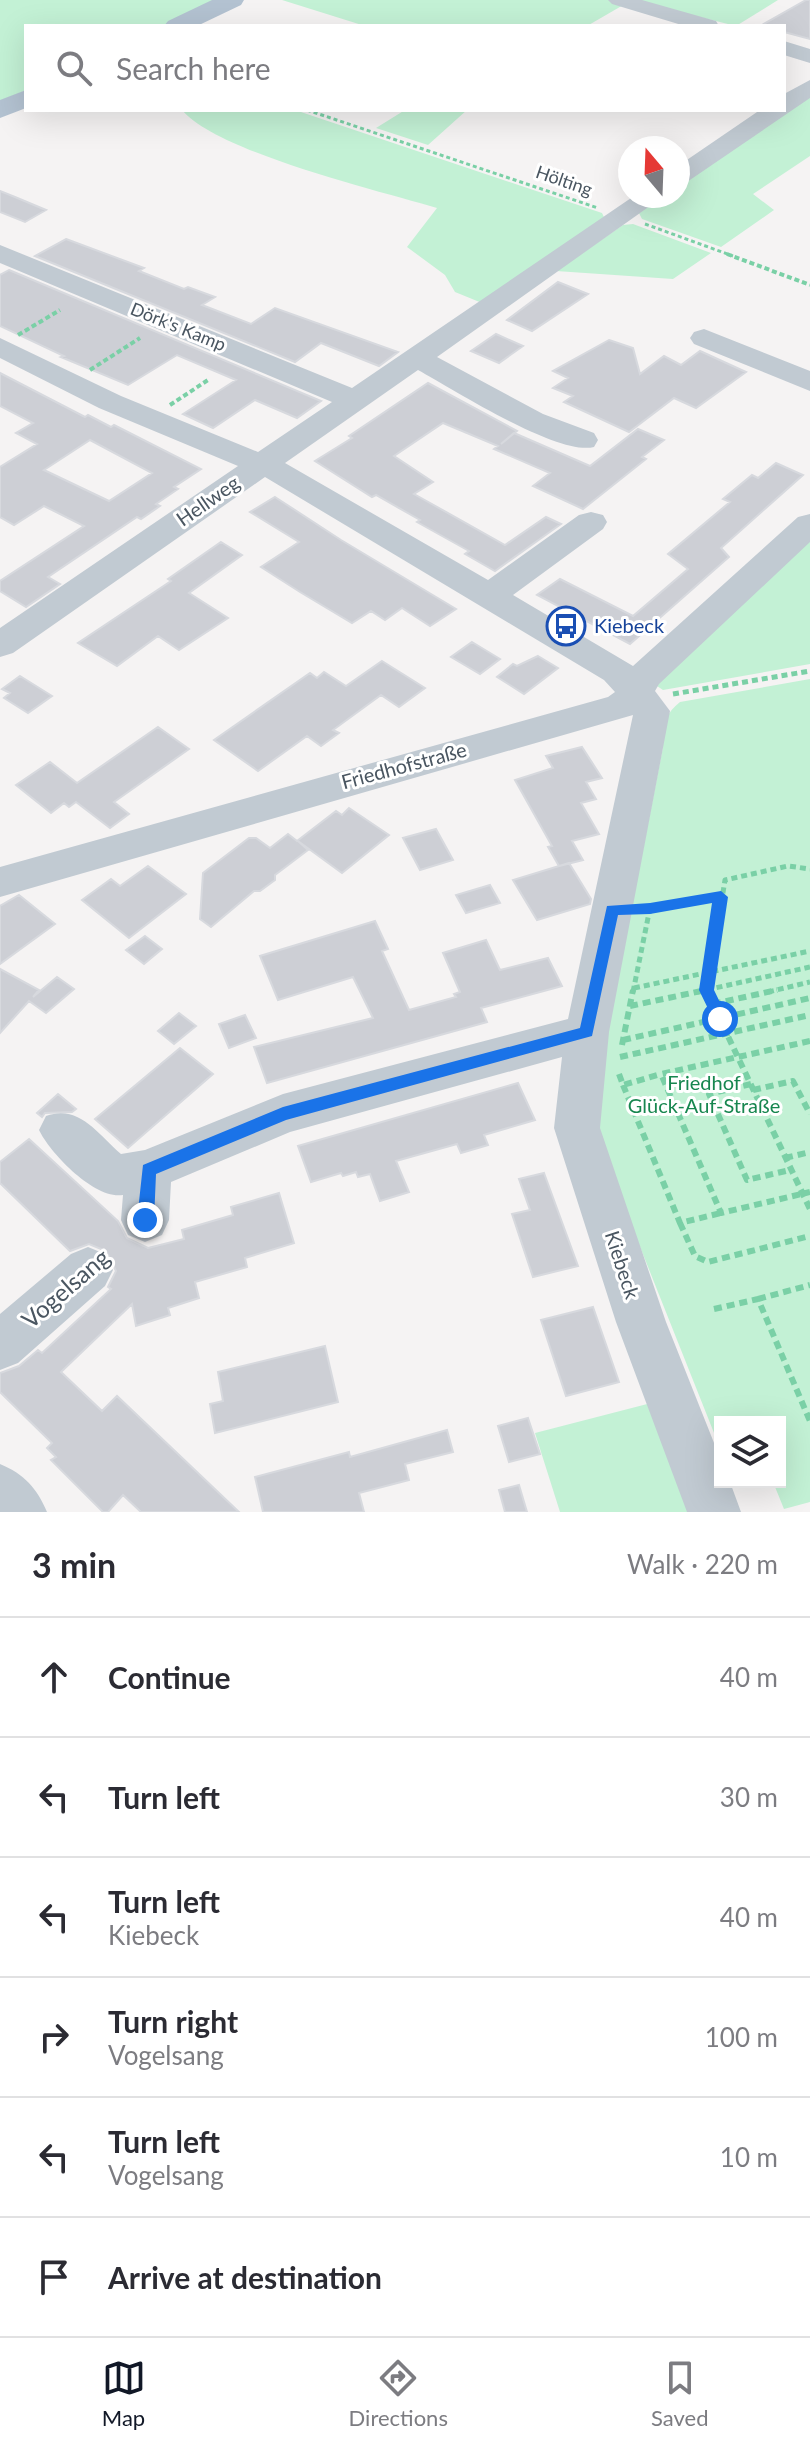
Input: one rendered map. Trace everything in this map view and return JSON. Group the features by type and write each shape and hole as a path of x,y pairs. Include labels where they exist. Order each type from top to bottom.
{"main road":[{"path":"181,24 232,0"},
{"path":"0,110 24,99"}],"street":[{"path":"619,0 701,24"},
{"path":"786,49 810,56"},
{"path":"786,104 810,87"},
{"path":"690,169 773,112"},
{"name":"Hellweg","path":"0,645 634,208"},
{"name":"Dörk's Kamp","path":"0,253 357,401"},
{"path":"704,338 810,382"},
{"name":"Kiebeck","path":"6,343 69,383 261,465 617,671 652,711 631,909 610,1043 577,1128 641,1322 714,1512"},
{"path":"417,358 532,420 583,440"},
{"path":"488,596 591,522"},
{"path":"635,695 644,677 810,524"},
{"name":"Friedhofstraße","path":"0,882 621,706 635,695"},
{"path":"62,1130 113,1176 148,1170 283,1114 610,1043"},
{"path":"145,1220 148,1170"},
{"name":"Vogelsang","path":"0,1346 88,1270"},
{"path":"0,1491 20,1512"}],"path":[{"name":"Hölting","path":"313,112 448,155 810,285"},
{"path":"6,343 60,310"},
{"path":"69,383 140,338"},
{"path":"150,419 208,380"},
{"path":"635,695 653,698 810,671"},
{"path":"810,869 788,866 725,880 706,990 790,1170 806,1193 810,1209"},
{"path":"721,897 631,909 634,988 630,1006 610,1043 618,1073 695,1256 708,1262 810,1236"},
{"path":"634,988 810,951"},
{"path":"630,1006 810,967"},
{"path":"713,1004 810,982"},
{"path":"610,1043 810,998"},
{"path":"610,1043 727,1033 810,1015"},
{"path":"623,1085 810,1041"},
{"path":"661,1074 721,1213"},
{"path":"790,1170 747,1180 709,1094 793,1081 810,1114"},
{"path":"785,1158 810,1152"},
{"path":"680,1223 806,1193"},
{"path":"714,1309 810,1285"},
{"path":"758,1299 810,1421"}],"green space":[{"path":"0,0 217,0 166,24 24,24 24,91 0,102"},
{"path":"282,0 610,0 625,4 590,24 359,24"},
{"path":"631,0 778,0 739,24 728,24"},
{"path":"810,95 810,156 753,194 774,210 721,247 642,219 639,213 646,208 690,208 690,178"},
{"path":"184,112 301,112 602,213 605,219 482,303 455,292 445,275 407,247 437,208 340,181 263,155 201,126"},
{"path":"402,112 465,112 428,145 376,128"},
{"path":"633,224 711,253 673,279 556,271 623,225"},
{"path":"810,536 810,664 663,690 651,682"},
{"name":"Friedhof Glück-Auf-Straße","path":"810,679 810,1502 784,1509 775,1488 786,1488 786,1416 714,1416 714,1433 619,1194 605,1155 597,1115 601,1065 663,747 663,728 667,717 680,702"},
{"path":"655,1402 693,1512 560,1512 535,1433"}],"building":[{"path":"810,0 810,39 786,33 786,24 764,24"},
{"path":"0,191 46,210 25,222 0,212"},
{"path":"66,239 144,268 139,271 184,289 188,287 215,297 202,305 251,324 275,308 398,352 379,366 321,343 295,362 35,256"},
{"path":"9,270 321,401 297,418 255,400 213,428 183,414 236,380 177,355 128,385 61,357 64,356 0,326 0,275"},
{"path":"558,282 588,294 532,331 507,320"},
{"path":"496,334 523,346 499,363 471,351"},
{"path":"609,340 633,348 640,374 664,356 681,365 700,351 746,372 696,408 674,398 629,432 564,402 573,396 553,388 568,378 553,371"},
{"path":"0,373 85,417 88,415 111,427 114,425 201,469 174,487 178,489 156,504 160,506 141,519 137,517 48,577 60,584 26,607 0,591 0,581 84,526 44,506 14,525 0,517 0,467 37,444 16,433 33,423 0,406","holes":["90,440 152,473 109,501 44,470"]},
{"path":"428,383 517,431 514,433 590,466 638,429 664,440 642,457 646,459 583,509 533,486 550,473 494,449 498,446 443,423 394,456 433,482 414,494 505,545 546,517 561,524 495,571 465,554 469,551 417,522 420,520 376,495 372,497 315,461"},
{"path":"776,463 803,475 721,548 729,557 630,644 537,595 560,579 633,616 688,569 668,554 730,502 723,499 752,475 758,478"},
{"path":"275,497 456,609 430,626 402,608 385,620 371,611 352,623 300,592 261,567 299,542 250,512"},
{"path":"221,542 242,555 189,593 228,618 179,650 158,636 117,666 78,643 171,581 168,579"},
{"path":"472,642 500,659 480,674 451,657"},
{"path":"538,656 558,668 524,694 497,677 513,664 517,666"},
{"path":"382,661 425,688 399,707 381,695 333,730 339,733 321,746 307,736 258,771 214,740 310,673 317,678 324,672 346,686"},
{"path":"20,676 52,696 28,713 4,698 10,693 2,689"},
{"path":"158,727 189,749 114,802 129,814 110,828 76,802 69,807 64,803 51,813 16,785 50,762 77,783"},
{"path":"582,747 602,778 586,782 596,799 581,803 599,834 572,841 583,860 559,866 548,847 552,846 515,780 553,768 546,756"},
{"path":"349,808 389,835 342,873 298,841 308,850 275,875 275,880 260,891 254,891 211,927 200,919 203,873 249,838 256,838 270,848 288,834 297,841 336,811 342,815"},
{"path":"436,829 453,860 420,870 403,838"},
{"path":"569,863 591,899 590,904 537,920 513,880"},
{"path":"148,866 186,894 129,938 82,900 111,879 120,886"},
{"path":"490,885 500,903 466,913 456,895"},
{"path":"19,895 55,924 0,964 0,906"},
{"path":"375,921 388,949 382,951 409,1010 456,997 454,994 460,992 443,953 486,940 500,970 548,958 562,986 481,1008 487,1022 267,1083 254,1047 373,1018 353,977 278,1000 260,956"},
{"path":"145,936 162,949 144,964 126,950"},
{"path":"0,969 39,990 33,997 57,977 74,989 46,1013 29,1001 0,1033"},
{"path":"179,1013 196,1026 174,1044 158,1031"},
{"path":"245,1015 256,1038 229,1048 219,1024"},
{"path":"180,1048 213,1074 128,1148 95,1119"},
{"path":"518,1083 535,1120 484,1135 488,1145 461,1153 457,1144 396,1161 409,1192 380,1201 370,1174 358,1177 356,1172 311,1182 298,1146"},
{"path":"58,1094 76,1109 72,1112 45,1113 42,1117 37,1113"},
{"path":"29,1139 118,1221 127,1238 148,1248 184,1239 182,1230 233,1215 231,1207 279,1193 294,1243 245,1258 247,1267 195,1282 199,1298 168,1308 170,1315 136,1326 132,1304 61,1372 102,1411 117,1396 239,1512 141,1512 123,1495 108,1512 103,1512 51,1460 56,1457 47,1448 52,1443 0,1392 0,1373 19,1366 38,1350 42,1353 111,1289 108,1287 116,1271 106,1251 89,1244 70,1251 0,1183 0,1162"},
{"path":"544,1173 578,1266 533,1277 512,1214 530,1210 519,1179"},
{"path":"593,1307 619,1382 566,1396 541,1320"},
{"path":"325,1346 338,1402 215,1433 210,1404 223,1401 218,1372"},
{"path":"528,1418 540,1454 509,1462 498,1426"},
{"path":"447,1430 453,1452 405,1464 409,1480 359,1493 364,1512 263,1512 255,1477 349,1452 350,1457"},
{"path":"519,1485 527,1512 505,1512 499,1490"}],"place":[{"name":"Kiebeck","path":"566,626"}],"route":[{"path":"145,1220 148,1170 283,1114 587,1032 612,910 650,908 721,897 706,990 720,1019"}]}
